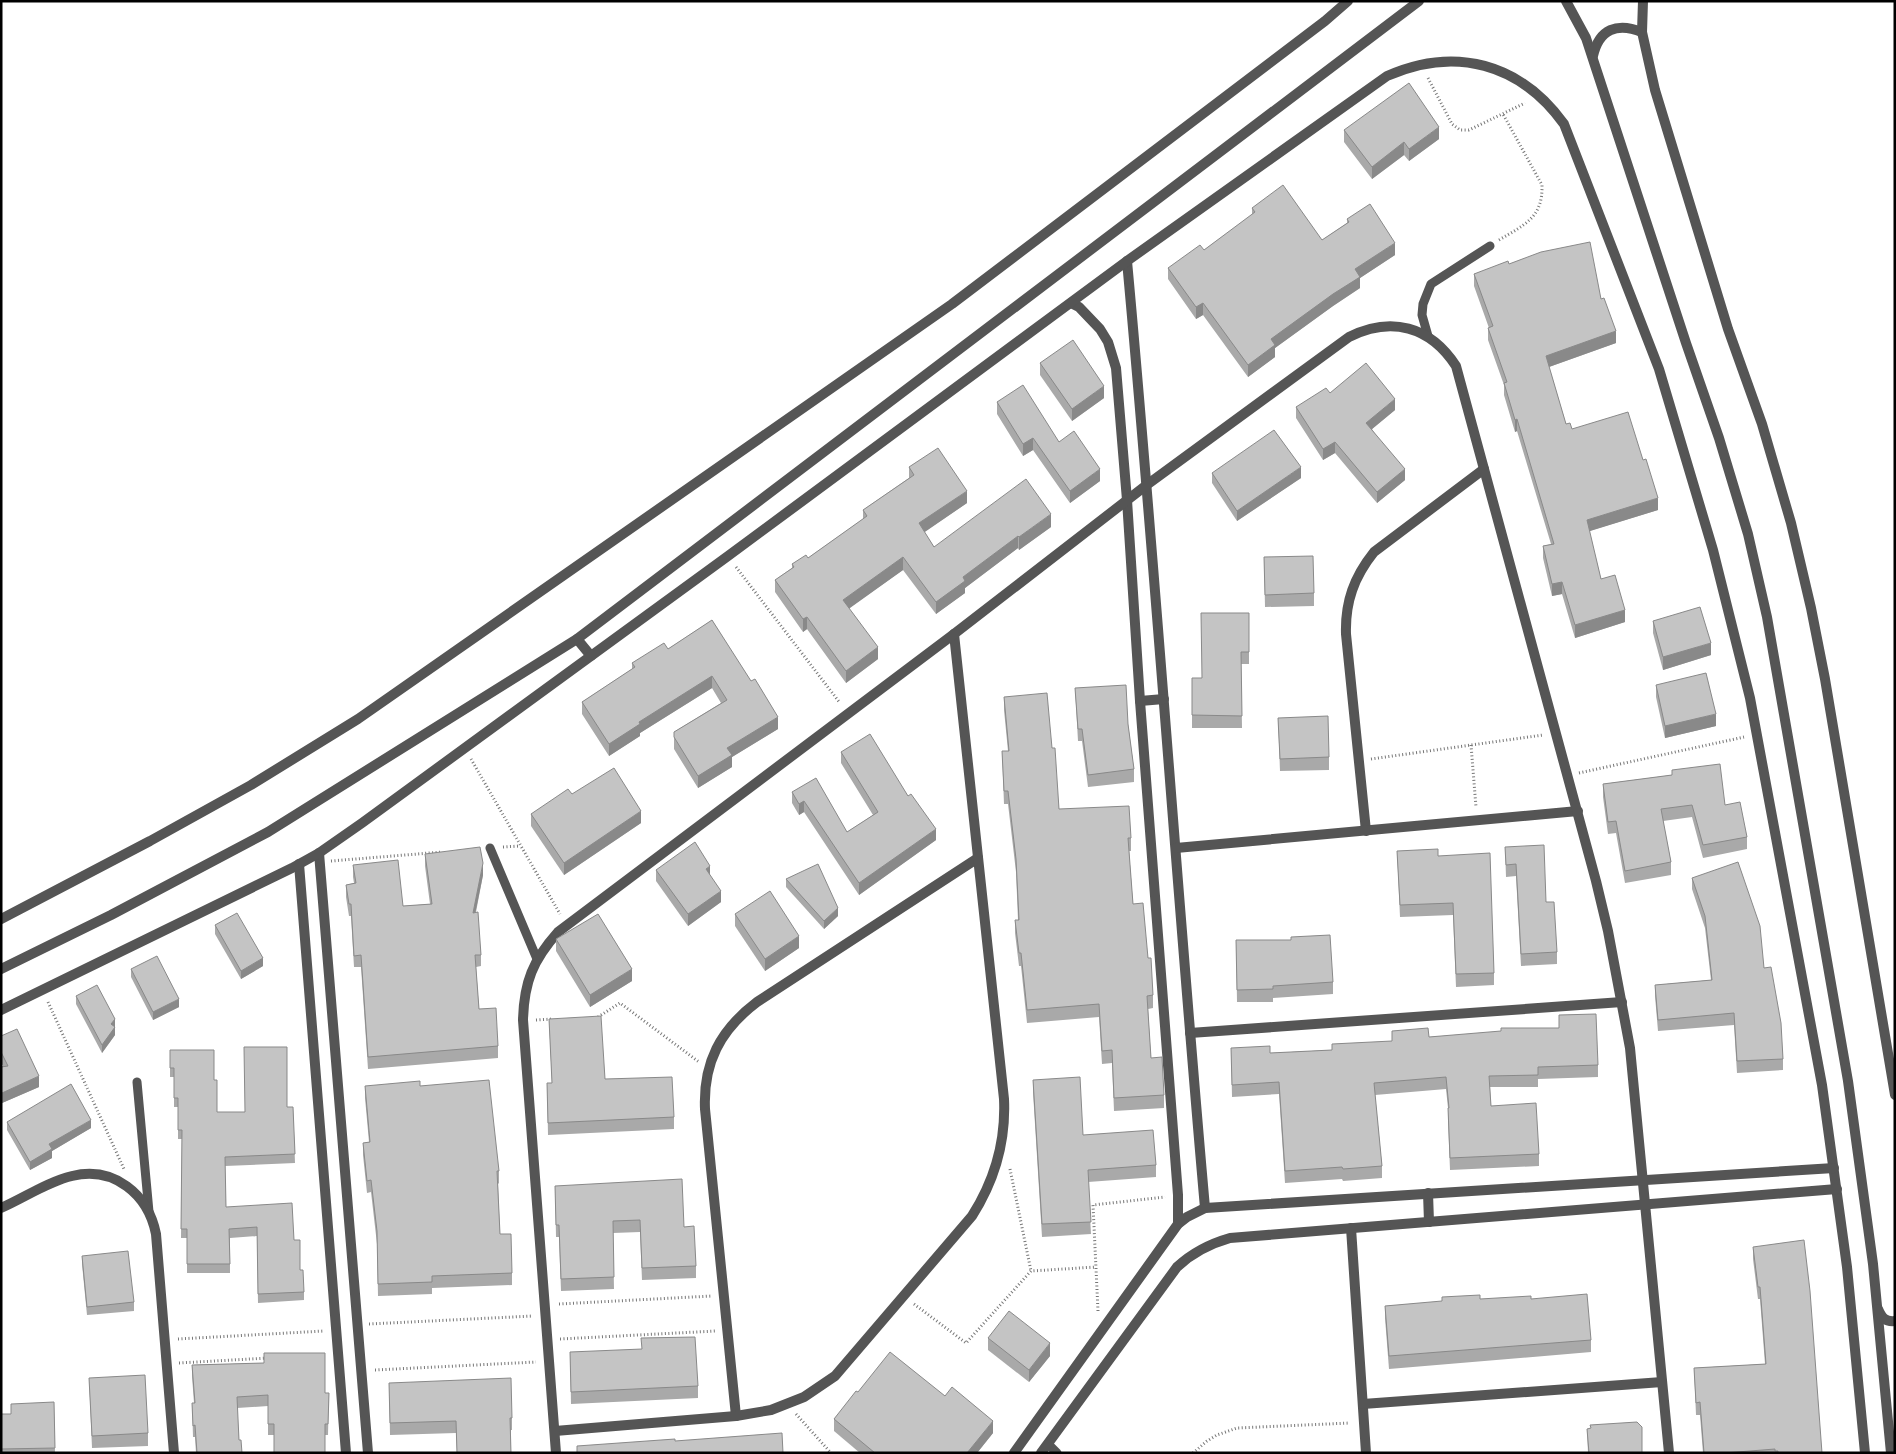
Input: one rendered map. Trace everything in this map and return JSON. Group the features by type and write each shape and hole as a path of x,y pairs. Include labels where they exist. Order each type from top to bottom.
{"street":[{"path":"1,919 150,841 243,789 358,719 952,304 1325,21 1348,1"},
{"path":"1,969 111,915 268,832 577,639 1419,1"},
{"path":"1566,1 1586,38 1719,438 1748,534 1767,618 1781,687 1848,1081 1877,1306 1890,1453"},
{"path":"1643,1 1642,32 1655,90 1728,329 1762,424 1798,551 1824,679 1895,1095"},
{"path":"1592,58 1595,44 1604,34 1616,27 1630,27 1642,32"},
{"path":"1,1010 298,864 319,857 1127,261 1387,76 1403,69 1439,61 1457,61 1484,66 1510,75 1541,96 1564,124 1659,369 1713,550 1750,698 1822,1085 1837,1190 1857,1358 1865,1453"},
{"path":"1127,261 1148,484 1205,1208"},
{"path":"1071,303 1079,307 1100,329 1113,355 1116,368 1178,1195 1178,1224"},
{"path":"556,1453 523,1020 526,986 537,959 547,945 566,926 954,634 1148,484 1349,337 1368,329 1402,326 1428,336 1448,354 1456,366 1578,811 1606,923 1630,1048 1669,1453"},
{"path":"1366,831 1346,620 1347,606 1354,584 1364,564 1374,552 1484,469"},
{"path":"555,1431 736,1416 771,1410 820,1387 835,1376 972,1216 981,1202 994,1172 1003,1136 1004,1099 954,634"},
{"path":"577,639 591,656"},
{"path":"1140,701 1164,699"},
{"path":"1176,848 1578,811"},
{"path":"319,857 368,1453"},
{"path":"736,1416 704,1109 708,1069 714,1053 731,1024 743,1012 978,858"},
{"path":"298,864 346,1453"},
{"path":"1190,1033 1622,1002"},
{"path":"1014,1453 1099,1337 1178,1224 1205,1208 1834,1168"},
{"path":"1,1208 60,1180 82,1174 94,1174 116,1180 135,1193 149,1212 156,1234 174,1453"},
{"path":"1041,1453 1169,1278 1188,1257 1214,1242 1230,1238 1837,1190"},
{"path":"1428,1193 1429,1222"},
{"path":"1351,1228 1366,1453"},
{"path":"1877,1306 1885,1320 1895,1321"},
{"path":"1363,1404 1662,1382"},
{"path":"1890,1442 1895,1430"}],"lane":[{"path":"1428,336 1422,315 1423,304 1431,284 1490,246"},
{"path":"490,848 537,959"},
{"path":"137,1082 149,1212"},
{"path":"1048,1444 1057,1453"}],"path":[{"path":"1421,64 1452,124 1460,130 1469,130 1541,96"},
{"path":"1490,246 1531,220 1536,214 1542,198 1542,184 1503,114"},
{"path":"728,556 848,714"},
{"path":"1359,760 1556,734"},
{"path":"1568,776 1757,734"},
{"path":"1471,745 1477,820"},
{"path":"464,749 566,926"},
{"path":"490,848 520,846"},
{"path":"319,857 443,852"},
{"path":"42,990 135,1193"},
{"path":"595,1019 620,1003 708,1069"},
{"path":"523,1020 559,1019"},
{"path":"1009,1165 1031,1271"},
{"path":"1099,1337 1093,1205 1178,1195"},
{"path":"903,1296 966,1343 1031,1271 1096,1266"},
{"path":"545,1304 723,1296"},
{"path":"357,1324 546,1316"},
{"path":"165,1340 336,1330"},
{"path":"547,1339 726,1330"},
{"path":"167,1364 272,1358"},
{"path":"361,1370 549,1361"},
{"path":"787,1404 830,1453"},
{"path":"1193,1453 1217,1435 1237,1428 1364,1422"}],"building":[{"path":"1409,83 1439,127 1409,149 1404,142 1372,167 1344,130"},
{"path":"1283,185 1322,240 1349,222 1347,219 1370,204 1395,243 1355,269 1360,277 1271,339 1275,345 1248,365 1203,303 1196,307 1168,268 1200,245 1204,250 1255,212 1252,208"},
{"path":"1590,242 1601,299 1604,298 1616,331 1546,356 1566,424 1570,423 1572,429 1628,412 1643,460 1646,459 1658,498 1587,520 1601,579 1615,575 1625,610 1575,625 1562,582 1552,584 1543,546 1554,544 1517,419 1515,420 1504,383 1507,382 1488,328 1493,326 1474,274 1508,261 1509,264 1541,252"},
{"path":"1073,340 1104,386 1072,409 1040,363"},
{"path":"1366,363 1395,399 1366,423 1405,469 1377,492 1335,442 1323,449 1296,407 1326,388 1330,393"},
{"path":"1023,385 1059,442 1074,431 1100,469 1070,491 1033,438 1023,444 997,402"},
{"path":"1274,430 1301,467 1237,511 1212,473"},
{"path":"938,448 967,491 919,523 934,547 1026,479 1051,514 963,577 965,581 936,602 903,557 843,600 878,647 846,671 807,617 803,619 775,580 794,567 792,564 806,555 808,558 867,516 863,510 914,475 909,467"},
{"path":"1313,556 1314,593 1265,595 1264,557"},
{"path":"1700,607 1711,643 1663,657 1653,621"},
{"path":"1201,613 1249,613 1249,652 1241,652 1242,716 1192,715 1192,678 1202,678"},
{"path":"712,620 751,681 755,679 778,717 727,748 732,755 698,776 674,737 674,732 727,700 712,676 639,722 640,724 609,744 582,702 635,667 632,663 664,643 668,649"},
{"path":"1706,673 1716,714 1665,726 1656,685"},
{"path":"1126,685 1128,724 1134,769 1088,775 1082,729 1078,729 1075,688"},
{"path":"1047,693 1052,748 1055,748 1059,809 1129,806 1131,838 1128,838 1133,904 1143,903 1148,958 1151,958 1153,995 1147,996 1151,1058 1162,1057 1164,1095 1114,1098 1112,1050 1102,1051 1099,1004 1027,1010 1021,953 1019,953 1015,920 1019,920 1016,859 1008,791 1004,791 1002,751 1009,751 1004,697"},
{"path":"1328,716 1329,757 1280,759 1278,718"},
{"path":"870,734 908,796 911,794 936,829 859,883 804,801 799,804 792,792 816,778 847,832 878,812 841,752"},
{"path":"1720,764 1725,805 1740,802 1747,837 1703,845 1692,805 1661,809 1671,862 1625,871 1616,821 1608,822 1603,784 1672,775 1672,770"},
{"path":"614,768 641,811 564,863 531,814 568,789 572,794"},
{"path":"695,842 710,866 706,869 721,891 688,914 656,870"},
{"path":"1544,845 1546,902 1554,902 1557,952 1521,954 1516,864 1506,865 1505,847"},
{"path":"480,847 483,863 473,913 478,912 481,955 475,955 479,1009 496,1008 498,1046 368,1057 361,955 354,956 351,904 349,904 346,885 356,883 353,865 398,860 403,906 432,904 425,854"},
{"path":"1438,849 1438,856 1490,853 1494,973 1456,974 1453,903 1400,905 1397,851"},
{"path":"1738,862 1760,926 1764,968 1771,967 1781,1023 1783,1059 1737,1061 1734,1013 1658,1020 1655,985 1712,980 1705,916 1692,878"},
{"path":"818,864 838,908 824,921 786,879"},
{"path":"770,891 799,936 765,959 735,914"},
{"path":"237,913 263,958 241,971 215,925"},
{"path":"598,914 632,969 590,995 556,939"},
{"path":"1330,935 1333,982 1273,986 1273,989 1237,990 1236,940 1291,940 1291,937"},
{"path":"157,956 179,999 153,1012 131,969"},
{"path":"97,985 115,1019 111,1024 115,1027 102,1045 76,996"},
{"path":"1596,1014 1598,1065 1538,1067 1538,1075 1489,1076 1491,1106 1536,1103 1539,1154 1450,1158 1446,1077 1374,1083 1382,1166 1285,1171 1279,1082 1232,1085 1231,1048 1270,1046 1270,1053 1332,1050 1332,1044 1392,1041 1392,1031 1428,1028 1429,1037 1501,1031 1501,1028 1559,1028 1559,1015"},
{"path":"601,1016 605,1079 672,1077 674,1117 548,1123 547,1083 552,1083 549,1019"},
{"path":"17,1029 39,1076 2,1093 1,1067 8,1066 1,1052 1,1036"},
{"path":"244,1047 287,1047 287,1107 293,1107 295,1154 225,1157 226,1207 292,1203 294,1240 300,1240 300,1270 303,1270 304,1292 258,1294 257,1227 229,1229 230,1264 187,1264 187,1229 181,1229 182,1130 178,1130 178,1098 174,1098 174,1068 170,1068 170,1050 214,1050 214,1080 217,1080 217,1112 245,1112"},
{"path":"1080,1077 1083,1135 1153,1130 1156,1165 1088,1170 1091,1222 1042,1224 1033,1080"},
{"path":"489,1080 499,1171 497,1171 500,1234 511,1234 512,1273 432,1276 432,1282 378,1284 377,1231 371,1180 367,1181 363,1143 370,1142 365,1086 420,1081 420,1086"},
{"path":"71,1084 91,1120 49,1144 52,1149 30,1162 7,1122"},
{"path":"682,1179 684,1227 694,1226 696,1266 642,1268 640,1220 613,1221 614,1277 561,1279 559,1225 556,1225 555,1186"},
{"path":"1804,1240 1810,1291 1822,1453 1778,1453 1775,1449 1704,1453 1700,1402 1696,1403 1694,1368 1766,1364 1760,1287 1758,1287 1753,1247"},
{"path":"128,1251 134,1302 87,1307 82,1256"},
{"path":"1587,1294 1591,1340 1389,1356 1385,1306 1442,1301 1442,1297 1480,1295 1480,1299 1531,1296 1531,1299"},
{"path":"1009,1311 1050,1343 1029,1370 988,1338"},
{"path":"695,1337 698,1386 571,1392 570,1352 642,1349 641,1338"},
{"path":"890,1352 945,1396 952,1387 993,1421 967,1453 875,1453 834,1419"},
{"path":"264,1353 325,1353 325,1393 329,1393 328,1424 325,1424 325,1453 274,1453 274,1424 268,1424 268,1395 237,1397 239,1440 241,1440 242,1453 197,1453 195,1425 193,1426 192,1403 195,1403 192,1365 264,1363"},
{"path":"145,1375 148,1433 92,1436 89,1378"},
{"path":"511,1378 511,1453 457,1453 456,1421 390,1423 389,1383"},
{"path":"54,1402 55,1448 1,1449 1,1414 11,1414 11,1404"},
{"path":"1637,1422 1642,1427 1642,1453 1589,1453 1587,1429 1591,1428 1590,1425"},
{"path":"782,1433 783,1453 577,1453 577,1446"}]}
